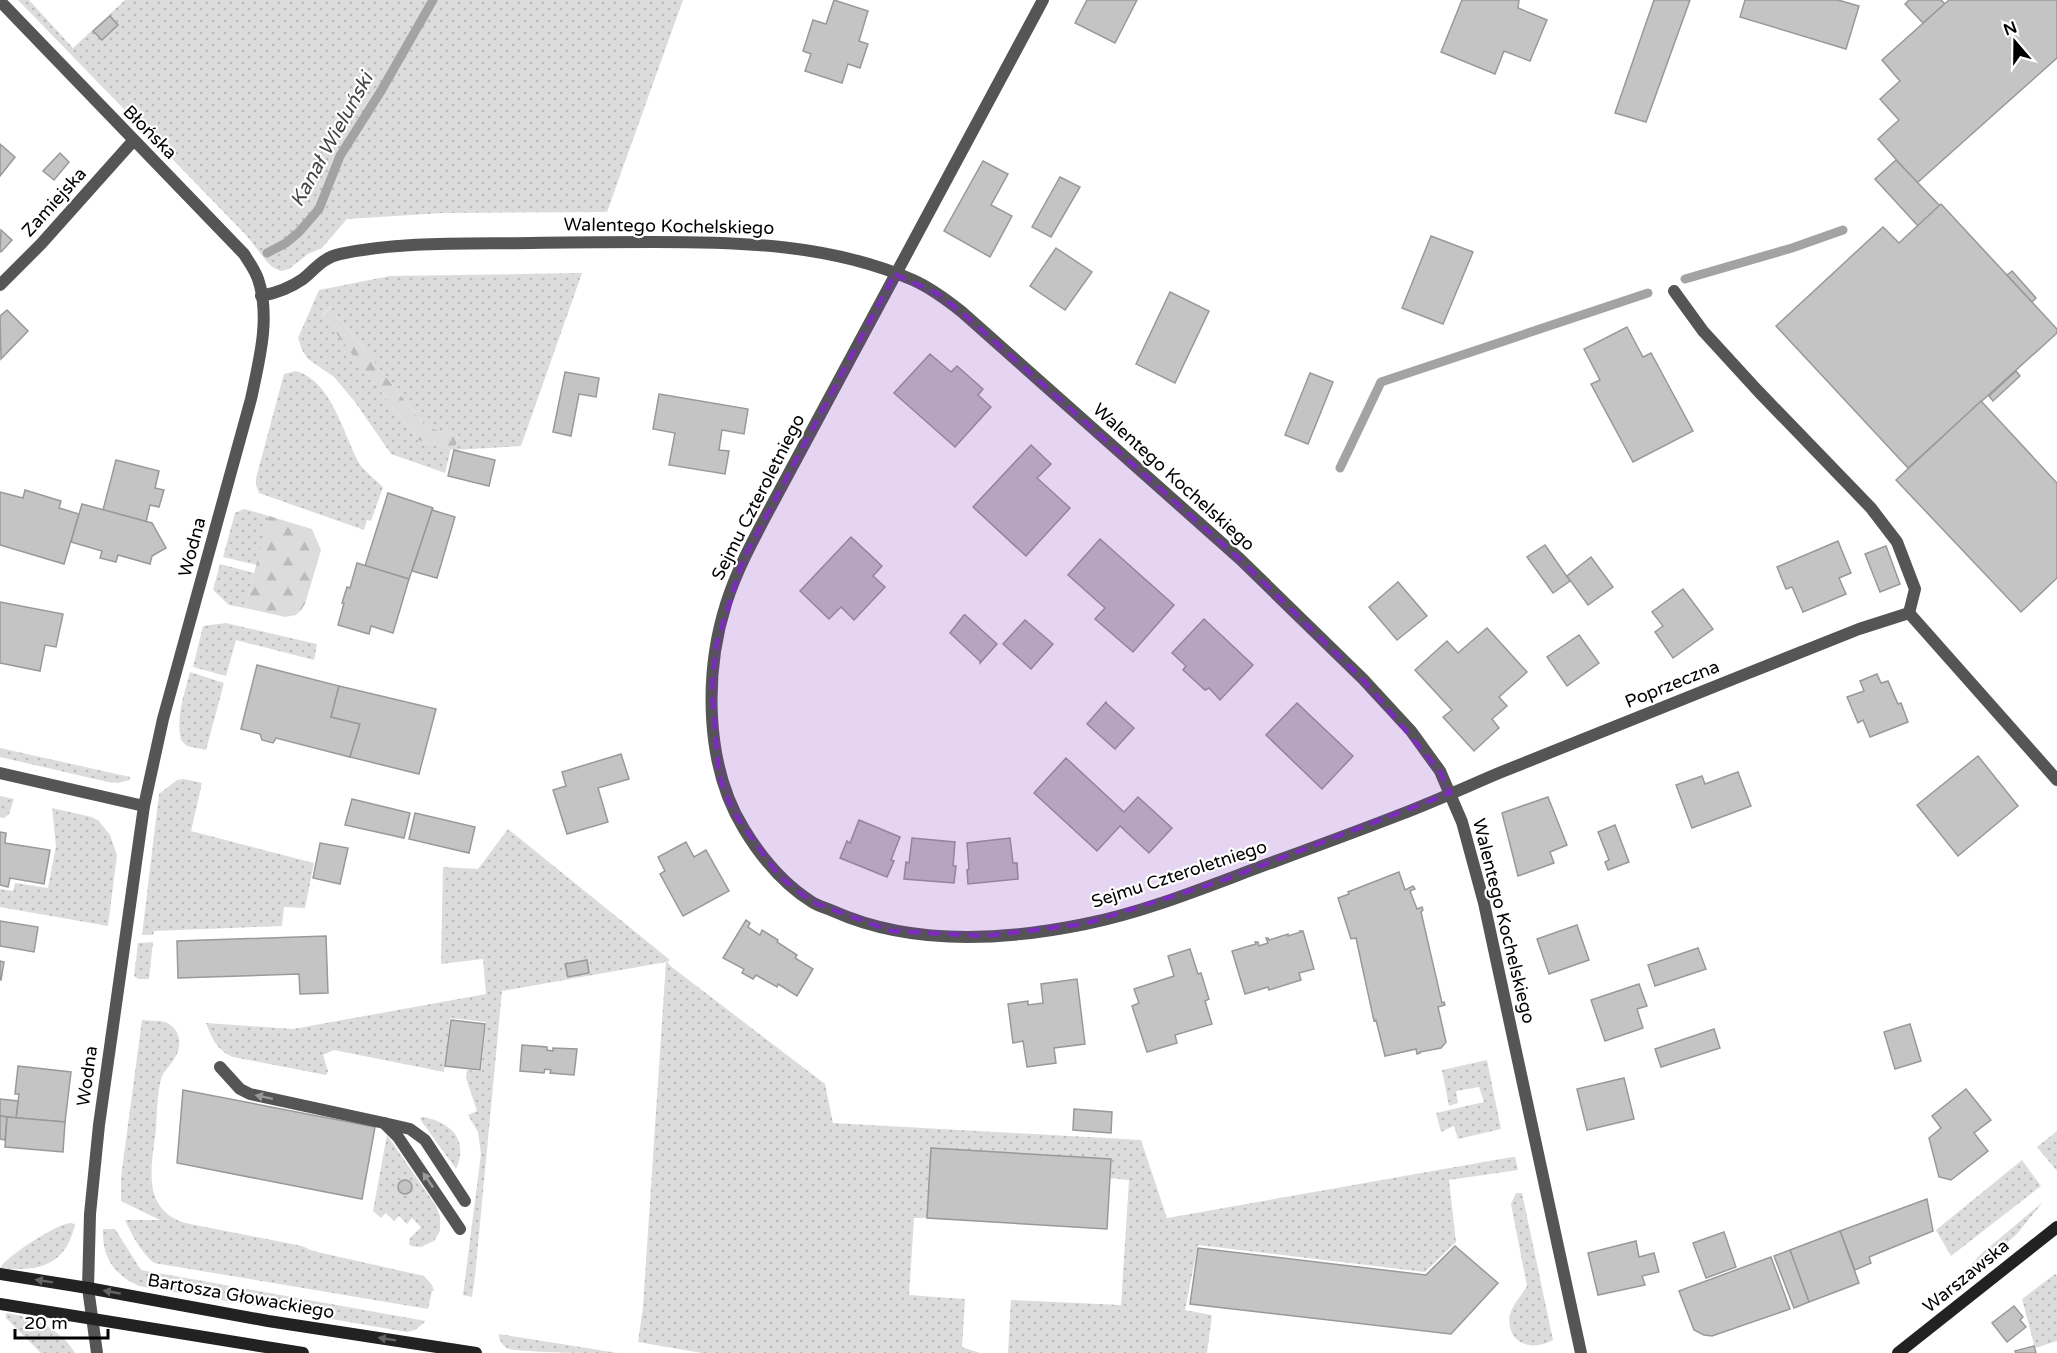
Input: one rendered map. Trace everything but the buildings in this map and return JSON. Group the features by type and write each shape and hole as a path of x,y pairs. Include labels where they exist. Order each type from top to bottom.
{"street":[{"name":"Sejmu Czteroletniego","path":"1043,0 743,560 725,605 716,647 712,701 713,735 719,775 732,810 755,848 779,876 812,902 850,919 891,931 936,936 986,936 1027,933 1085,924 1145,909 1401,814 1451,793"},
{"name":"Błońska","path":"0,1 244,255 258,279 261,296"},
{"name":"Zamiejska","path":"0,285 41,244 133,141"},
{"name":"Walentego Kochelskiego","path":"261,296 286,290 303,279 319,264 338,254 384,248 442,244 608,242 750,244 823,253 857,261 912,280 937,293 963,312 1240,560 1363,680 1430,754 1451,793 1473,857 1581,1353"},
{"path":"1674,291 1703,331 1758,392 1871,508 1898,542 1915,590 1909,613 2057,780"},
{"name":"Wodna","path":"97,1353 87,1288 90,1214 99,1125 144,806 163,719 251,399 263,329 261,296"},
{"name":"Poprzeczna","path":"1451,793 1859,628 1909,613"},
{"path":"0,773 144,806"},
{"path":"220,1067 240,1089 250,1094 410,1129 425,1140 465,1201"},
{"path":"384,1123 407,1149 460,1229"},
{"name":"Warszawska","path":"1898,1353 2057,1227"},
{"name":"Bartosza Głowackiego","path":"0,1274 476,1353"},
{"path":"0,1304 303,1353"}],"highlighted area":[{"path":"895,274 937,293 962,312 1240,559 1363,679 1440,771 1451,793 1222,881 1085,924 986,936 891,931 812,902 779,876 732,810 719,775 712,690 716,647 743,560"}],"green space":[{"path":"18,0 29,0 73,48 125,0 683,0 607,212 443,213 347,219 322,248 308,254 289,269 281,271 268,263 246,235"},
{"path":"582,273 521,446 454,450 459,436 426,427 330,307 323,315 418,440 451,449 445,473 391,454 355,402 334,377 308,359 298,338 319,290 390,276"},
{"path":"330,307 426,427 459,436 454,450 418,440 323,316"},
{"path":"296,371 308,377 328,397 359,463 383,487 371,521 367,520 364,530 259,493 256,478 284,374"},
{"path":"244,509 269,516 257,565 223,557 235,513"},
{"path":"269,516 312,529 321,550 305,604 296,615 285,617 245,608"},
{"path":"220,564 254,573 245,608 229,605 213,590"},
{"path":"226,623 317,644 314,660 236,640 226,676 193,667 203,626"},
{"path":"190,672 224,683 206,750 187,746 181,740 180,714"},
{"path":"0,748 130,777 130,780 118,783 108,782 0,757"},
{"path":"184,779 202,783 191,831 314,863 305,908 284,907 282,926 154,931 153,935 142,935 159,794 177,780"},
{"path":"0,796 14,799 9,814 4,818 0,817"},
{"path":"52,808 92,817 99,821 110,835 117,855 108,926 0,907 0,889 13,891 15,883 48,888 56,846"},
{"path":"508,829 670,960 667,962 673,968 825,1084 833,1123 1141,1140 1167,1218 1512,1157 1515,1157 1518,1170 1449,1180 1456,1242 1425,1272 1198,1245 1185,1310 1212,1315 1207,1353 1008,1353 1011,1300 1121,1305 1129,1180 1109,1178 1111,1159 932,1149 927,1218 914,1218 909,1295 965,1299 962,1347 980,1353 702,1353 638,1342 643,1307 666,962 502,991 475,1276 472,1297 463,1295 481,1154 478,1132 468,1115 477,1111 466,1078 467,1070 481,1071 486,1022 450,1018 444,1072 334,1050 323,1055 328,1071 326,1075 233,1057 216,1043 206,1023 293,1029 486,994 483,959 441,964 443,867 478,869"},
{"path":"153,942 149,979 138,979 134,976 138,943"},
{"path":"142,1020 162,1021 170,1024 179,1041 176,1056 161,1079 158,1097 152,1184 155,1197 161,1207 171,1216 185,1223 302,1246 313,1251 424,1276 434,1291 432,1291 428,1309 154,1263 145,1254 125,1220 160,1220 121,1201 121,1177"},
{"path":"1487,1060 1501,1129 1458,1139 1454,1126 1441,1132 1436,1113 1484,1102 1479,1087 1456,1091 1458,1103 1449,1106 1442,1070"},
{"path":"420,1118 442,1123 455,1134 460,1149 456,1169 422,1122"},
{"path":"2057,1131 2057,1171 2037,1147"},
{"path":"387,1135 436,1206 440,1216 440,1231 434,1241 421,1247 409,1244 410,1238 421,1227 412,1218 407,1224 399,1216 394,1221 386,1213 381,1218 373,1211"},
{"path":"2022,1160 2041,1186 1951,1256 1936,1230"},
{"path":"1516,1193 1522,1193 1553,1340 1545,1344 1521,1343 1512,1332 1510,1324 1513,1308 1527,1286 1511,1204"},
{"path":"2043,1202 2016,1235 1966,1277 1963,1274 1981,1254"},
{"path":"70,1223 75,1224 65,1249 48,1263 26,1269 0,1268 32,1241"},
{"path":"103,1229 115,1229 141,1270 426,1321 415,1330 407,1332 139,1286 122,1276 111,1264 105,1248"},
{"path":"2055,1274 2057,1276 2057,1341 2035,1348 2022,1299"},
{"path":"6,1313 26,1317 54,1330 75,1353 41,1353 6,1318"},
{"path":"499,1334 618,1353 509,1349 501,1343"}],"waterway":[{"name":"Kanał Wieluński","path":"267,253 286,243 319,209 340,156 381,91 433,0"},
{"path":"1685,279 1792,248 1843,230"},
{"path":"1340,468 1381,382 1648,293"}]}
